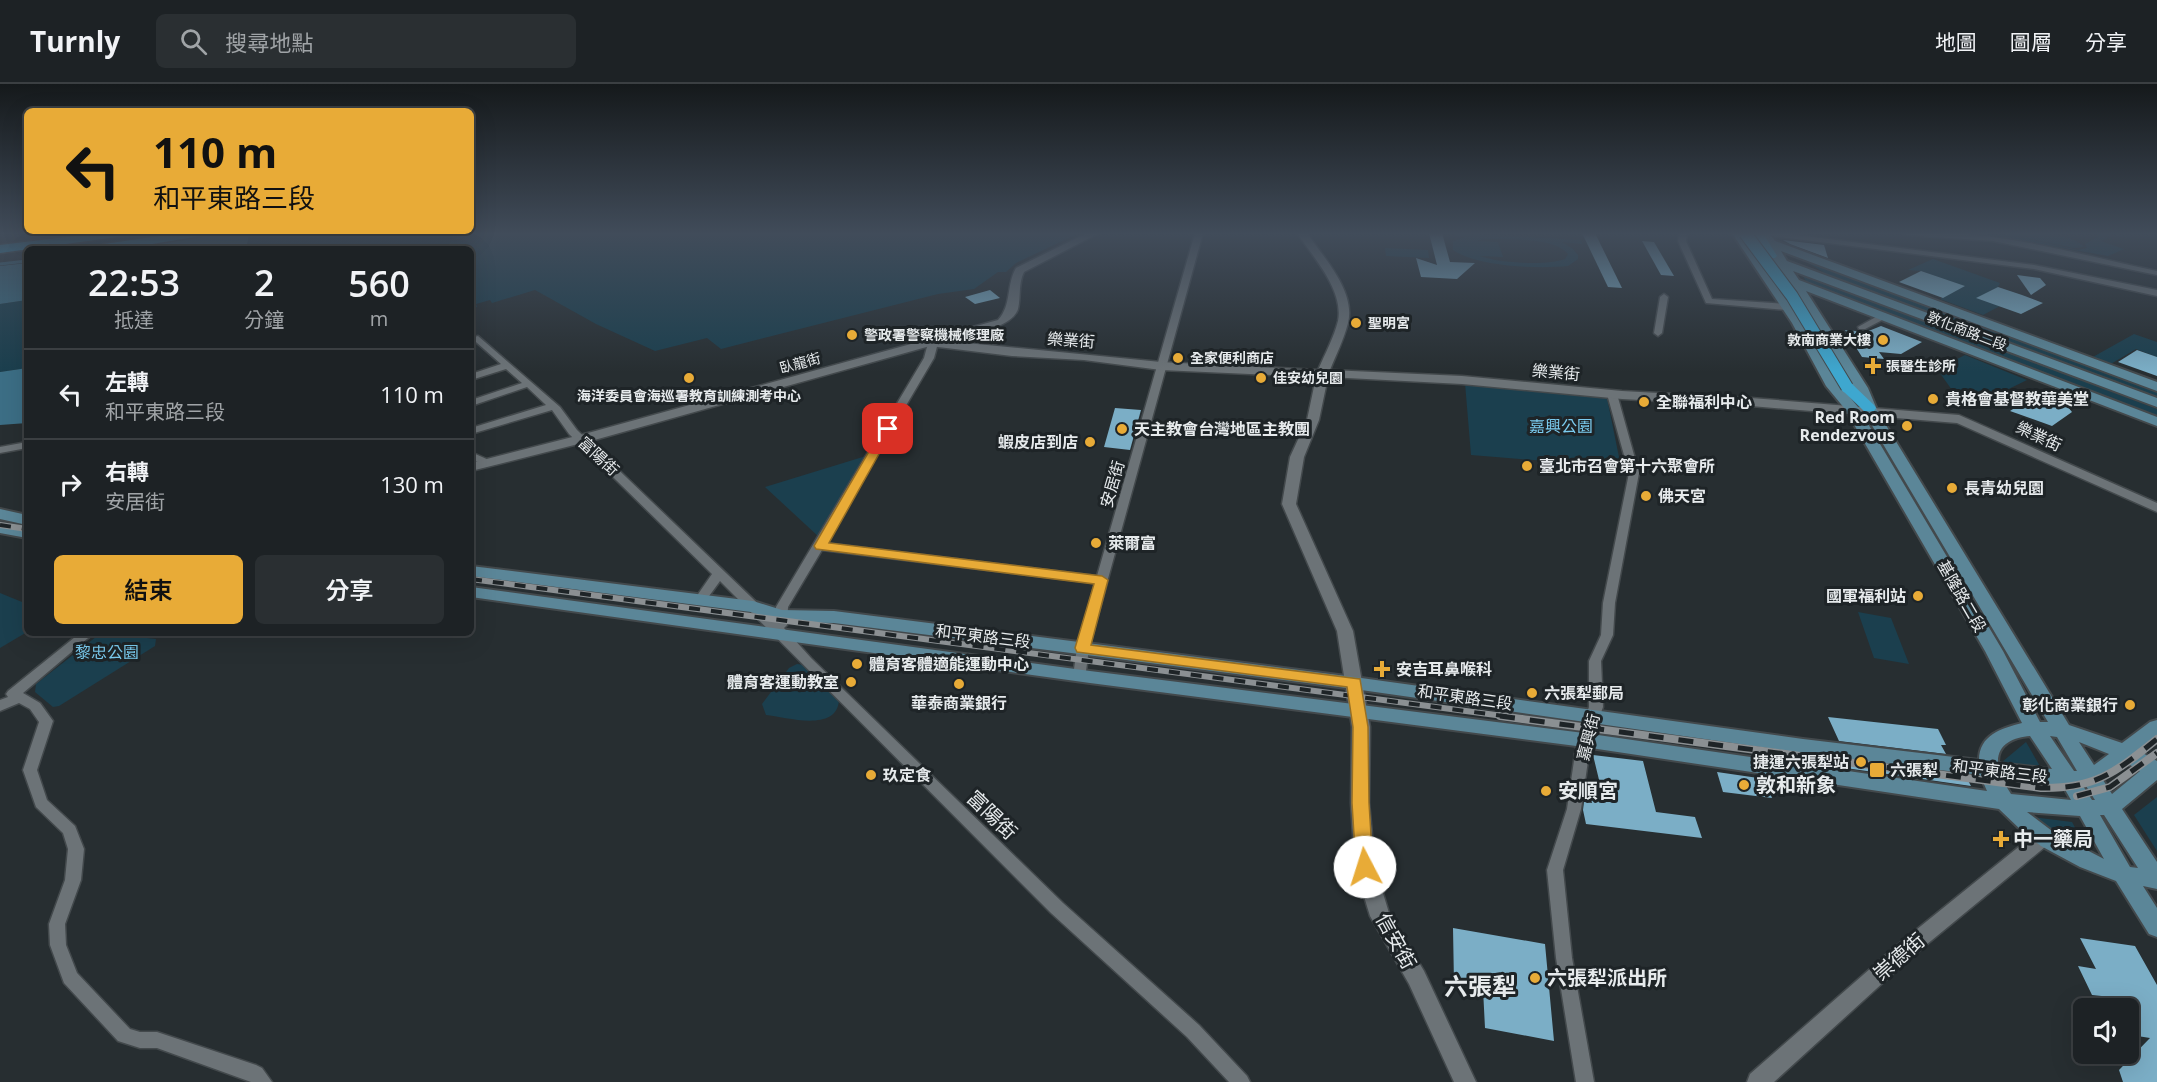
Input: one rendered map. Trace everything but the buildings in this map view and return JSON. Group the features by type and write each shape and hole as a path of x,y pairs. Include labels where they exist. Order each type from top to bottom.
{"highway":[{"path":"1784,280 1861,409"}],"main road":[{"name":"基隆路二段","path":"1768,280 1833,386 1861,409 2091,778 2157,879"},
{"name":"敦化南路二段","path":"1788,280 2157,422"},
{"name":"基隆路二段","path":"1792,280 1861,388 1861,409 2035,729 2069,779 2157,927"},
{"name":"敦化南路二段","path":"1819,280 2157,403"},
{"name":"敦化南路二段","path":"1879,280 2157,387"},
{"path":"0,514 24,519"},
{"path":"0,528 24,532"},
{"name":"和平東路三段","path":"474,571 753,607 781,625 834,617 1354,683 1988,769 2069,779 2091,778"},
{"name":"和平東路三段","path":"474,592 781,625 1080,676 1584,740 2006,802 2087,809 2111,806"},
{"path":"2091,778 2157,727"},
{"path":"2111,806 2156,770 2103,743 2063,731 2035,729 2013,732 1995,742 1990,750 1988,769 1991,779 2006,802 2044,837 2082,859 2124,875 2157,879"}],"street":[{"name":"臥龍街","path":"474,466 933,343 1002,322 1012,311 1016,280"},
{"name":"安居街","path":"1080,676 1083,648 1186,280"},
{"name":"信安街","path":"1333,280 1344,307 1343,322 1323,374 1313,420 1298,457 1289,504 1345,631 1361,727 1360,812 1365,867 1380,916 1417,978 1465,1082"},
{"path":"1699,280 1709,301 1786,308"},
{"path":"2093,280 2157,293"},
{"path":"1658,333 1664,297"},
{"path":"1862,327 1883,316"},
{"name":"富陽街","path":"474,340 553,406 580,438 753,607"},
{"name":"樂業街","path":"933,343 1012,353 1084,357 1161,366 1462,380 1612,394 1861,409 1959,419 2157,508"},
{"path":"781,625 782,607 929,358 933,343"},
{"path":"474,376 507,366"},
{"path":"474,402 527,384"},
{"name":"嘉興街","path":"1585,1082 1564,958 1555,870 1574,809 1584,740 1596,707 1595,661 1607,635 1609,603 1634,473 1612,394"},
{"path":"474,430 553,406"},
{"path":"0,450 24,446"},
{"path":"474,456 487,463"},
{"path":"820,546 1102,580"},
{"path":"700,600 719,573"},
{"name":"富陽街","path":"781,625 806,661 1057,908 1193,1031 1241,1082"},
{"path":"84,636 13,694 35,706 46,721 30,770 41,803 70,830 76,849 73,880 57,924 58,945 70,978 124,1035 157,1040 256,1074 263,1082"},
{"path":"0,706 20,697"},
{"name":"崇德街","path":"1758,1082 1902,952 2044,837"}],"green space":[{"path":"474,280 987,280 974,289 938,294 721,349 707,338 655,351 596,324 535,290 492,303 490,300 476,304 477,307 474,308"},
{"path":"1805,280 1818,280 2157,409 2157,419 1808,284"},
{"path":"1840,280 1860,280 2157,390 2157,400"},
{"path":"1946,280 1990,280 2000,283 1998,287 1977,298 2000,306 1983,315 1940,299 1964,286"},
{"path":"24,300 24,368 0,372 0,304"},
{"path":"2134,334 2157,342 2157,357 2136,349 2109,365 2091,358"},
{"path":"1965,355 2027,380 1972,407 1962,404 1937,369"},
{"name":"嘉興公園","path":"1465,383 1606,393 1621,467 1471,455"},
{"path":"866,456 819,537 765,487"},
{"path":"0,593 24,603 24,634 0,648"},
{"path":"1858,612 1891,618 1909,664 1874,658"},
{"name":"黎忠公園","path":"97,636 156,639 155,646 59,706 53,707 35,692 36,684"},
{"path":"797,664 805,665 839,700 836,710 830,717 809,721 766,715 762,704 789,668"},
{"path":"2026,742 2041,768 2002,762"},
{"path":"2157,797 2157,851 2134,815"},
{"path":"2031,817 2072,822 2088,851"}],"shaded area":[{"path":"0,280 24,280 24,300 0,304"},
{"path":"24,368 24,423 0,425 0,372"}],"railway":[{"path":"0,525 24,529"},
{"path":"474,579 1511,717"},
{"path":"1500,716 2041,788 2060,788 2091,782 2117,769 2157,739"},
{"path":"2077,796 2110,787 2157,753"}],"place":[{"name":"聖明宮","path":"1356,323"},
{"name":"警政署警察機械修理廠","path":"852,335"},
{"name":"敦南商業大樓","path":"1883,340"},
{"name":"全家便利商店","path":"1178,358"},
{"name":"張醫生診所","path":"1873,366"},
{"name":"海洋委員會海巡署教育訓練測考中心","path":"689,378"},
{"name":"佳安幼兒園","path":"1261,378"},
{"name":"貴格會基督教華美堂","path":"1933,399"},
{"name":"全聯福利中心","path":"1644,402"},
{"name":"Red Room Rendezvous","path":"1907,426"},
{"name":"天主教會台灣地區主教團","path":"1122,429"},
{"name":"蝦皮店到店","path":"1090,442"},
{"name":"臺北市召會第十六聚會所","path":"1527,466"},
{"name":"長青幼兒園","path":"1952,488"},
{"name":"佛天宮","path":"1646,496"},
{"name":"萊爾富","path":"1096,543"},
{"name":"國軍福利站","path":"1918,596"},
{"name":"體育客體適能運動中心","path":"857,664"},
{"name":"安吉耳鼻喉科","path":"1382,669"},
{"name":"體育客運動教室","path":"851,682"},
{"name":"華泰商業銀行","path":"959,684"},
{"name":"六張犁郵局","path":"1532,693"},
{"name":"彰化商業銀行","path":"2130,705"},
{"name":"捷運六張犁站","path":"1861,762"},
{"name":"六張犁","path":"1877,770"},
{"name":"玖定食","path":"871,775"},
{"name":"敦和新象","path":"1744,785"},
{"name":"安順宮","path":"1546,791"},
{"name":"中一藥局","path":"2001,839"},
{"name":"六張犁派出所","path":"1535,978"}],"district":[{"name":"六張犁","path":"1480,987"}],"route":[{"path":"888,429 820,546 1102,580 1083,648 1354,683 1361,727 1360,803 1365,867"}]}
